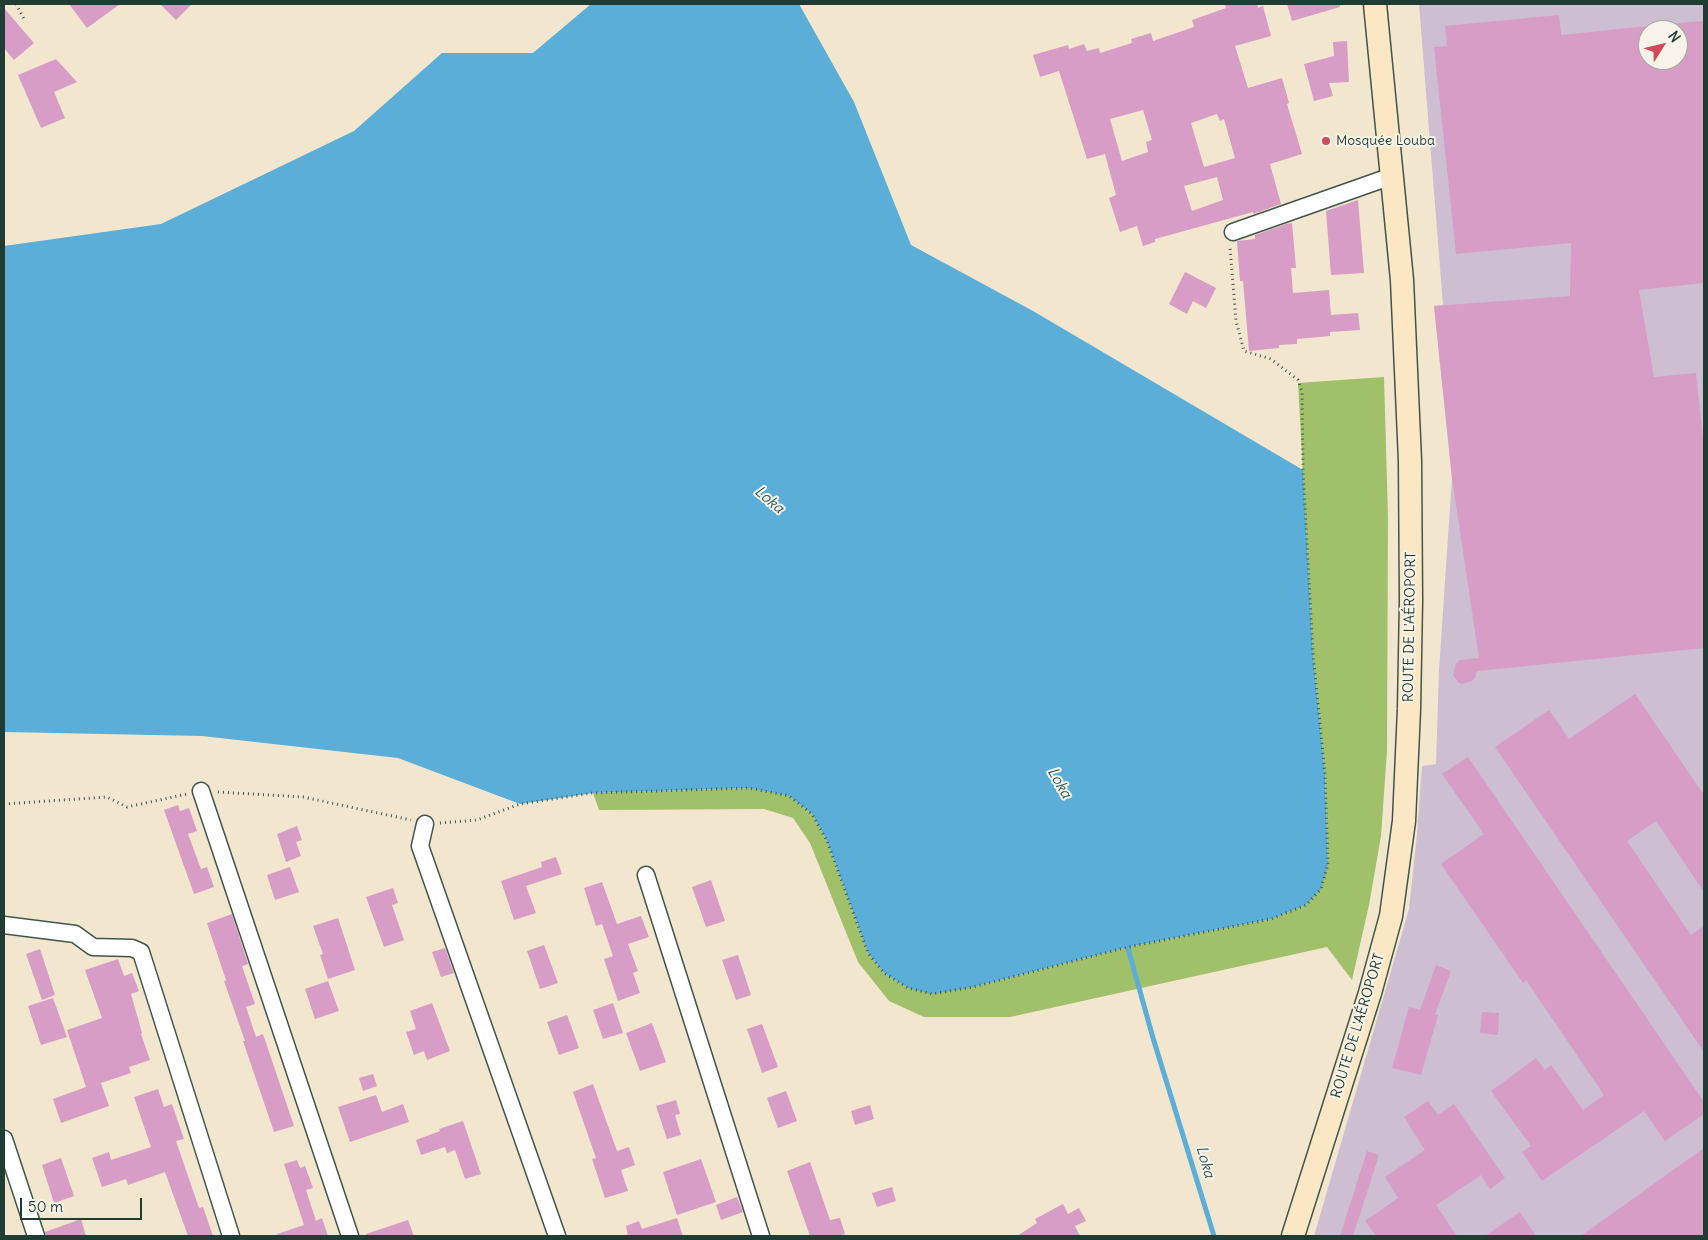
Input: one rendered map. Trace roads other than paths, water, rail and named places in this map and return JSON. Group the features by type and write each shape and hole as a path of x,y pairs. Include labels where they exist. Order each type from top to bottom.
{"main road":[{"name":"ROUTE DE L'AÉROPORT","path":"1293,1236 1370,993 1391,916 1404,821 1411,601 1410,461 1402,280 1375,4"}],"street":[{"path":"1233,232 1392,176"},
{"path":"201,791 350,1236"},
{"path":"424,824 420,846 556,1236"},
{"path":"646,875 761,1236"},
{"path":"4,925 75,934 93,947 132,948 141,952 231,1236"},
{"path":"4,1139 36,1236"}],"water":[{"path":"591,4 799,4 854,102 911,245 1033,311 1303,470 1313,654 1325,774 1328,864 1321,889 1306,905 1271,919 1128,947 973,987 932,994 908,988 884,973 868,953 827,841 812,814 789,796 749,788 593,793 520,804 398,758 202,736 4,732 4,246 161,224 354,131 442,53 533,53"}],"waterway":[{"name":"Loka","path":"1126,941 1153,1038 1214,1236"}],"place":[{"name":"Mosquée Louba","path":"1326,141"}]}
